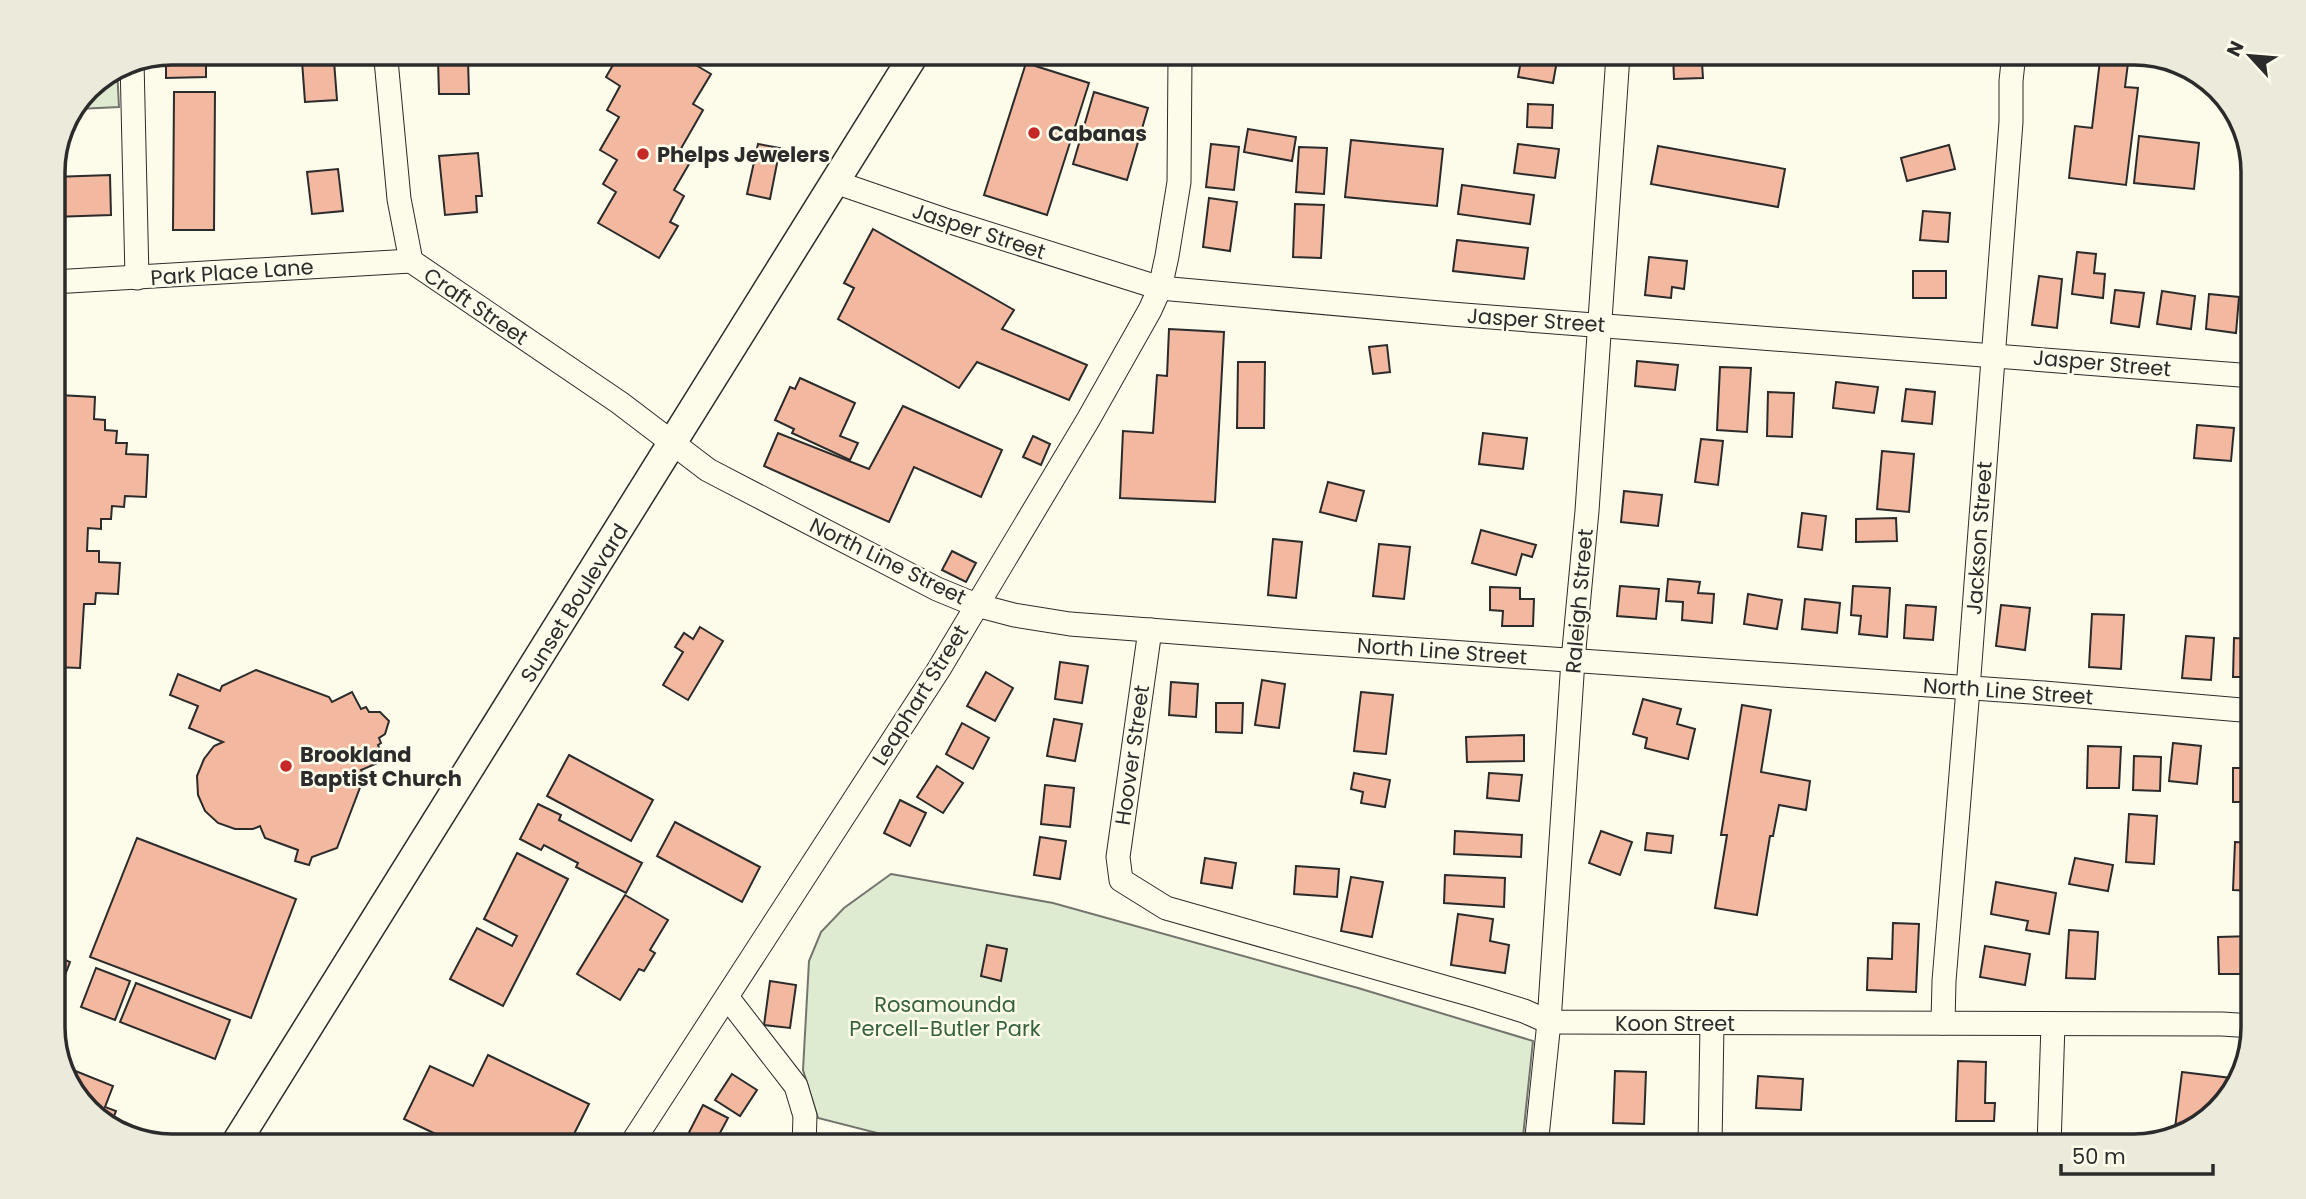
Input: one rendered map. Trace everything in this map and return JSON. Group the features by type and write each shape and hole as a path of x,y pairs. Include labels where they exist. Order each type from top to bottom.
{"main road":[{"name":"Sunset Boulevard","path":"241,1134 908,65"}],"street":[{"name":"Craft Street","path":"386,65 399,199 411,261 620,403 673,443"},
{"name":"Leaphart Street","path":"638,1134 939,669 1088,420 1160,288 1179,182 1180,65"},
{"name":"Raleigh Street","path":"1537,1134 1549,1022 1617,65"},
{"name":"Jackson Street","path":"1943,1023 1944,981 2011,122 2013,65"},
{"path":"132,73 137,278"},
{"name":"Jasper Street","path":"835,182 938,218 1160,288 2241,375"},
{"name":"Park Place Lane","path":"65,281 411,261"},
{"name":"North Line Street","path":"673,443 717,474 937,589 976,605 1014,615 1070,624 2044,693 2241,710"},
{"name":"Hoover Street","path":"1121,880 1118,857 1150,630"},
{"name":"Koon Street","path":"1121,880 1166,908 1524,1011 1549,1022 2241,1026"},
{"path":"727,997 796,1086 805,1116 804,1134"},
{"path":"1710,1134 1712,1024"},
{"path":"2049,1134 2053,1024"}],"green space":[{"path":"118,80 119,107 86,109 96,96"},
{"name":"Rosamounda Percell-Butler Park","path":"891,874 1053,903 1358,988 1533,1041 1523,1134 881,1134 818,1118 803,1070 809,961 821,932 844,908"}],"building":[{"path":"206,65 206,77 166,78 166,66"},
{"path":"302,65 334,65 337,100 305,102"},
{"path":"438,65 468,65 469,94 439,94"},
{"path":"613,65 696,65 711,74 693,104 703,110 679,152 692,159 674,190 684,196 670,222 678,226 659,258 598,223 616,192 603,184 617,160 600,150 619,117 607,110 620,86 606,77"},
{"path":"1025,65 1089,83 1047,215 984,195"},
{"path":"1520,65 1556,65 1553,83 1518,77"},
{"path":"1673,65 1702,65 1703,78 1674,79"},
{"path":"2099,65 2128,65 2125,87 2138,88 2126,185 2069,178 2075,126 2092,128"},
{"path":"174,92 215,92 214,230 173,230"},
{"path":"1094,92 1148,108 1127,180 1073,164"},
{"path":"1528,104 1553,105 1552,128 1527,127"},
{"path":"1248,129 1296,137 1292,161 1244,152"},
{"path":"2139,136 2199,143 2194,189 2134,183"},
{"path":"1351,140 1443,149 1437,206 1345,197"},
{"path":"758,144 780,148 770,199 747,194"},
{"path":"1211,144 1239,147 1234,190 1206,187"},
{"path":"1518,144 1559,149 1555,178 1514,173"},
{"path":"1949,145 1955,169 1907,181 1901,158"},
{"path":"1658,146 1785,169 1778,207 1651,184"},
{"path":"1299,147 1327,148 1324,194 1296,192"},
{"path":"478,153 482,196 476,196 477,212 445,215 439,156"},
{"path":"338,169 343,211 312,214 307,172"},
{"path":"110,175 111,215 65,217 65,177"},
{"path":"1462,185 1534,195 1530,224 1458,214"},
{"path":"1209,198 1237,202 1230,251 1203,247"},
{"path":"1295,204 1324,205 1321,258 1293,257"},
{"path":"1923,211 1950,213 1948,242 1920,240"},
{"path":"873,229 1014,310 1002,329 1087,365 1069,400 977,362 959,388 838,319 854,288 844,283"},
{"path":"1457,240 1528,248 1524,279 1453,271"},
{"path":"2077,252 2096,254 2094,273 2105,274 2103,298 2072,294"},
{"path":"1649,257 1687,261 1684,289 1672,287 1671,298 1645,295"},
{"path":"1913,271 1946,271 1946,298 1913,298"},
{"path":"2039,276 2062,279 2057,328 2032,325"},
{"path":"2115,290 2144,293 2139,327 2111,323"},
{"path":"2162,291 2195,296 2191,329 2157,324"},
{"path":"2209,294 2239,297 2236,333 2206,329"},
{"path":"1169,329 1224,332 1215,502 1120,498 1123,431 1153,433 1157,375 1167,376"},
{"path":"1387,345 1390,372 1373,374 1369,347"},
{"path":"1637,361 1678,365 1675,390 1635,386"},
{"path":"1238,362 1265,362 1264,428 1237,428"},
{"path":"1720,367 1751,368 1747,432 1717,430"},
{"path":"800,378 855,403 840,436 858,443 850,460 792,433 794,429 775,420 790,387 795,389"},
{"path":"1836,382 1878,387 1874,413 1833,408"},
{"path":"1906,389 1935,392 1932,424 1902,421"},
{"path":"1768,392 1794,393 1792,437 1767,436"},
{"path":"65,395 95,397 94,419 105,420 105,430 117,431 116,443 127,443 126,454 148,455 146,497 125,496 124,507 112,506 111,519 101,519 101,529 88,528 87,551 99,551 99,562 120,563 118,594 96,593 95,604 84,604 80,668 65,667"},
{"path":"903,406 1002,450 981,497 914,467 889,522 764,466 778,433 869,469"},
{"path":"2197,425 2234,428 2231,461 2194,458"},
{"path":"1483,433 1527,438 1523,469 1479,464"},
{"path":"1033,436 1050,444 1041,465 1023,457"},
{"path":"1701,439 1723,441 1718,485 1695,482"},
{"path":"1882,451 1914,454 1909,512 1877,509"},
{"path":"1328,482 1364,491 1356,521 1320,512"},
{"path":"1624,491 1662,495 1658,526 1621,522"},
{"path":"1802,513 1826,516 1822,550 1798,547"},
{"path":"1896,518 1897,541 1856,542 1856,519"},
{"path":"1481,530 1536,545 1532,557 1522,554 1516,575 1472,563"},
{"path":"1273,539 1302,542 1296,598 1268,595"},
{"path":"1379,544 1410,547 1404,599 1373,596"},
{"path":"952,551 976,563 966,582 942,570"},
{"path":"1668,579 1700,582 1698,593 1714,594 1712,623 1682,620 1683,602 1666,601"},
{"path":"1620,586 1659,589 1656,619 1617,616"},
{"path":"1853,586 1890,588 1887,637 1859,634 1861,616 1851,615"},
{"path":"1490,587 1520,588 1520,599 1534,599 1533,626 1502,626 1503,611 1490,610"},
{"path":"1748,594 1782,600 1777,629 1744,624"},
{"path":"1805,599 1840,603 1837,633 1802,629"},
{"path":"1906,605 1936,607 1933,640 1904,638"},
{"path":"2001,605 2030,608 2025,650 1996,646"},
{"path":"2092,614 2124,615 2121,669 2089,667"},
{"path":"700,627 723,641 688,700 663,685 683,652 675,647 684,633 693,639"},
{"path":"2186,636 2214,638 2211,680 2182,678"},
{"path":"2234,638 2241,638 2241,677 2233,677"},
{"path":"1060,662 1088,666 1082,703 1055,699"},
{"name":"Brookland Baptist Church","path":"256,670 329,697 332,702 352,692 361,709 366,707 369,712 380,712 389,721 385,734 379,738 381,752 376,753 380,762 361,770 364,777 337,848 312,857 309,865 295,861 298,850 265,838 260,826 253,829 235,829 218,823 205,811 198,795 197,776 204,759 214,746 223,742 189,728 198,706 170,695 178,674 220,691 222,686"},
{"path":"986,672 1013,688 995,721 967,706"},
{"path":"1262,680 1285,684 1279,728 1255,725"},
{"path":"1171,682 1198,684 1196,717 1169,715"},
{"path":"1361,692 1393,695 1386,754 1354,751"},
{"path":"1643,699 1681,709 1677,724 1695,729 1688,759 1645,748 1647,738 1633,734"},
{"path":"1216,703 1243,703 1242,733 1216,732"},
{"path":"1742,705 1771,710 1761,772 1810,781 1806,810 1779,805 1773,836 1770,836 1757,915 1715,908 1727,835 1721,835"},
{"path":"1054,719 1082,724 1075,761 1047,756"},
{"path":"962,723 989,738 973,769 946,754"},
{"path":"1524,735 1524,761 1467,762 1466,737"},
{"path":"2173,743 2201,746 2197,784 2169,781"},
{"path":"2088,746 2121,747 2119,788 2087,788"},
{"path":"569,755 653,800 631,841 547,796"},
{"path":"2134,756 2161,757 2160,791 2133,790"},
{"path":"937,766 963,783 943,813 917,797"},
{"path":"2233,768 2241,768 2241,802 2233,802"},
{"path":"1354,773 1390,780 1385,807 1361,803 1363,792 1351,789"},
{"path":"1489,773 1522,775 1519,801 1487,798"},
{"path":"1045,785 1074,788 1070,827 1041,824"},
{"path":"900,800 926,813 910,846 884,833"},
{"path":"538,804 561,815 559,820 642,863 626,893 576,867 578,863 544,845 541,850 520,839"},
{"path":"2129,814 2157,816 2154,864 2126,862"},
{"path":"675,822 760,867 742,902 657,856"},
{"path":"1455,831 1522,835 1521,857 1454,854"},
{"path":"1601,831 1632,842 1620,875 1589,863"},
{"path":"1647,833 1673,836 1671,853 1645,850"},
{"path":"1040,837 1066,841 1060,879 1034,875"},
{"path":"137,838 296,899 251,1018 90,957"},
{"path":"2235,842 2241,842 2241,890 2233,890"},
{"path":"517,853 568,879 503,1006 450,979 477,928 512,946 517,936 484,919"},
{"path":"1205,858 1236,863 1232,888 1201,883"},
{"path":"2075,858 2113,865 2108,891 2069,884"},
{"path":"1296,866 1339,869 1337,897 1294,894"},
{"path":"1445,875 1505,878 1504,907 1444,903"},
{"path":"1351,877 1383,882 1372,937 1341,931"},
{"path":"1996,882 2056,893 2049,934 2026,930 2028,921 1991,914"},
{"path":"625,895 668,920 650,950 655,953 644,971 639,969 620,1000 577,974"},
{"path":"1458,914 1493,919 1490,941 1509,945 1505,973 1451,965"},
{"path":"1893,923 1919,924 1916,992 1867,990 1868,958 1892,959"},
{"path":"2069,930 2098,932 2095,979 2066,978"},
{"path":"2241,936 2241,974 2219,974 2218,937"},
{"path":"987,945 1007,949 1001,981 981,976"},
{"path":"1985,946 2030,954 2025,985 1980,977"},
{"path":"65,960 70,962 65,975"},
{"path":"96,968 130,981 115,1020 81,1007"},
{"path":"770,981 796,985 790,1028 764,1025"},
{"path":"136,983 230,1020 215,1059 120,1022"},
{"path":"488,1055 589,1104 574,1134 436,1134 404,1119 430,1066 473,1086"},
{"path":"1958,1061 1986,1062 1985,1103 1995,1103 1994,1121 1956,1121"},
{"path":"74,1070 113,1086 105,1107 116,1111 114,1117 101,1108 83,1087"},
{"path":"1615,1071 1646,1072 1644,1124 1613,1123"},
{"path":"2182,1072 2228,1078 2210,1103 2175,1126"},
{"path":"732,1074 757,1090 740,1116 715,1100"},
{"path":"1758,1076 1803,1079 1801,1110 1756,1108"},
{"path":"703,1105 728,1118 719,1134 688,1134"}],"place":[{"name":"Cabanas","path":"1034,133"},
{"name":"Phelps Jewelers","path":"643,154"},
{"name":"Brookland Baptist Church","path":"286,766"}]}
